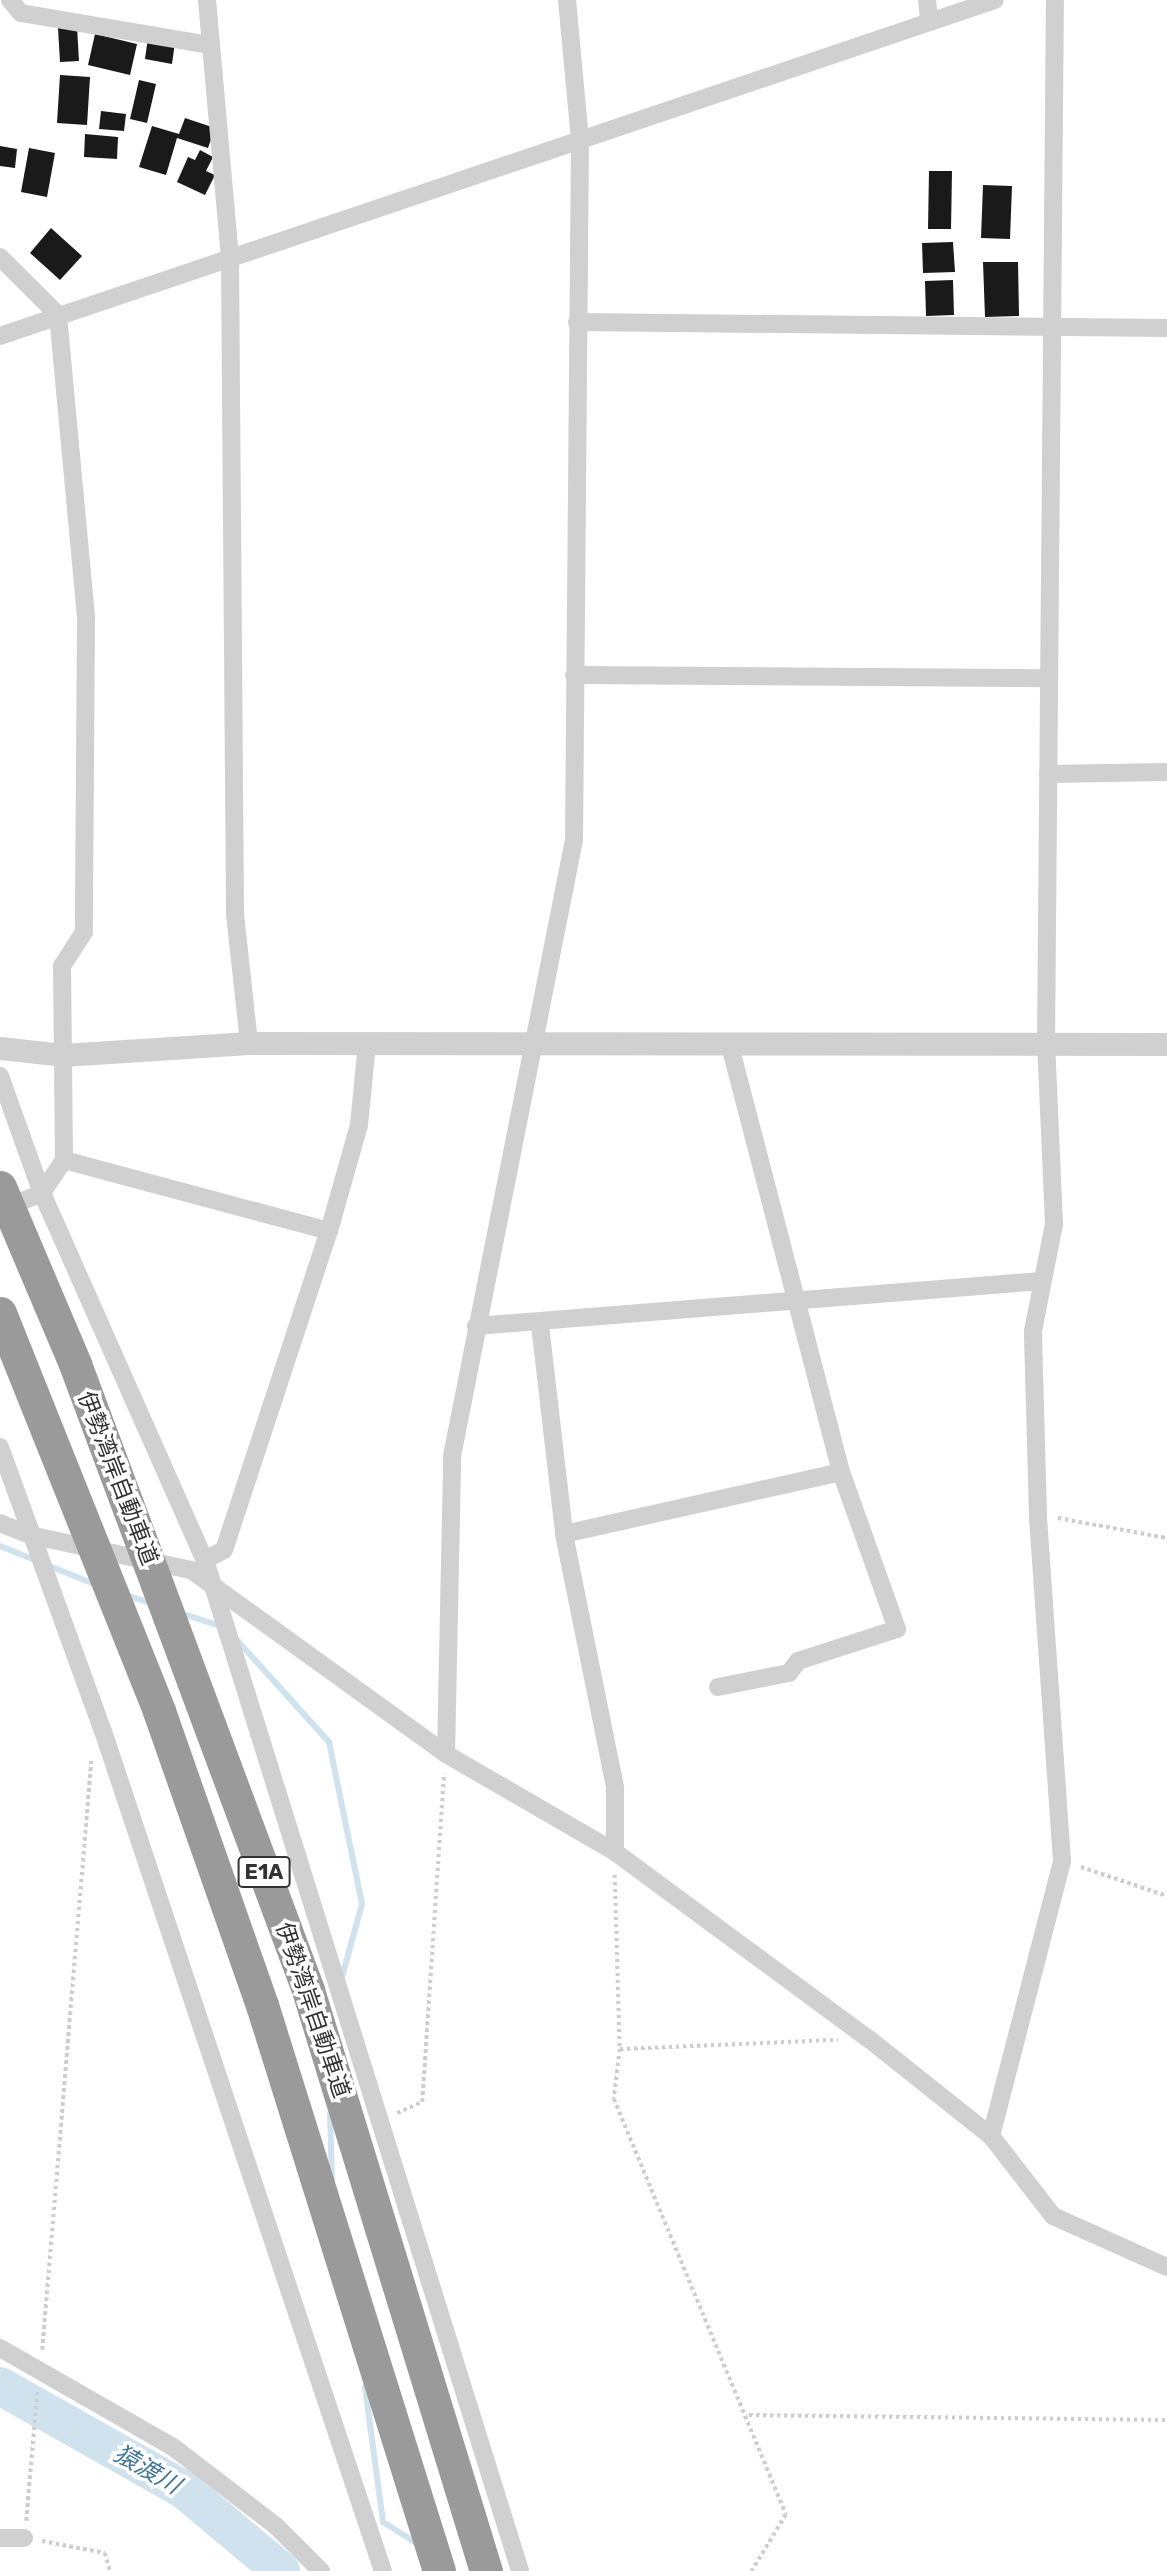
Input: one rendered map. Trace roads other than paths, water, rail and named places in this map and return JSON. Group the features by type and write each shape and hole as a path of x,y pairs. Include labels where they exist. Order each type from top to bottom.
{"highway":[{"name":"伊勢湾岸自動車道","path":"0,1187 75,1364 308,1990 486,2571"},
{"name":"伊勢湾岸自動車道","path":"0,1313 159,1711 262,2005 439,2571"}],"street":[{"path":"10,0 21,13 210,45"},
{"path":"207,0 230,259 234,886 249,1043"},
{"path":"446,1754 452,1456 530,1046 574,840 580,140 567,0"},
{"path":"927,0 929,20"},
{"path":"0,336 929,20 995,0"},
{"path":"992,2136 1062,1861 1038,1515 1033,1331 1054,1224 1046,1044 1055,0"},
{"path":"0,257 58,315 86,619 84,932 62,966 64,1160 42,1193 0,1210"},
{"path":"578,322 1167,328"},
{"path":"574,675 1048,678"},
{"path":"1048,775 1167,772"},
{"path":"0,1048 63,1055 249,1043 530,1046 1167,1044"},
{"path":"205,1560 225,1550 329,1231 359,1125 367,1043"},
{"path":"718,1687 789,1673 798,1661 897,1629 841,1472 795,1305 730,1045"},
{"path":"0,1076 42,1193 205,1560 375,2122 520,2571"},
{"path":"64,1160 329,1231"},
{"path":"477,1326 540,1325 795,1305 1042,1281"},
{"path":"540,1325 564,1534 615,1788 615,1852"},
{"path":"1,1451 103,1731 381,2570"},
{"path":"564,1534 841,1472"},
{"path":"0,1523 30,1535 191,1570 216,1594 446,1754 615,1852 869,2039 992,2136 1053,2216 1167,2267"},
{"path":"0,2348 39,2378 173,2447 276,2526 321,2571"},
{"path":"0,2538 24,2538"}],"waterway":[{"path":"0,1546 97,1585"},
{"path":"124,1594 153,1604"},
{"path":"180,1613 223,1627"},
{"path":"236,1639 329,1742 362,1904 341,1981"},
{"path":"330,2113 332,2179"},
{"name":"猿渡川","path":"0,2386 183,2489 281,2571"},
{"path":"365,2387 383,2522 418,2544"}]}
